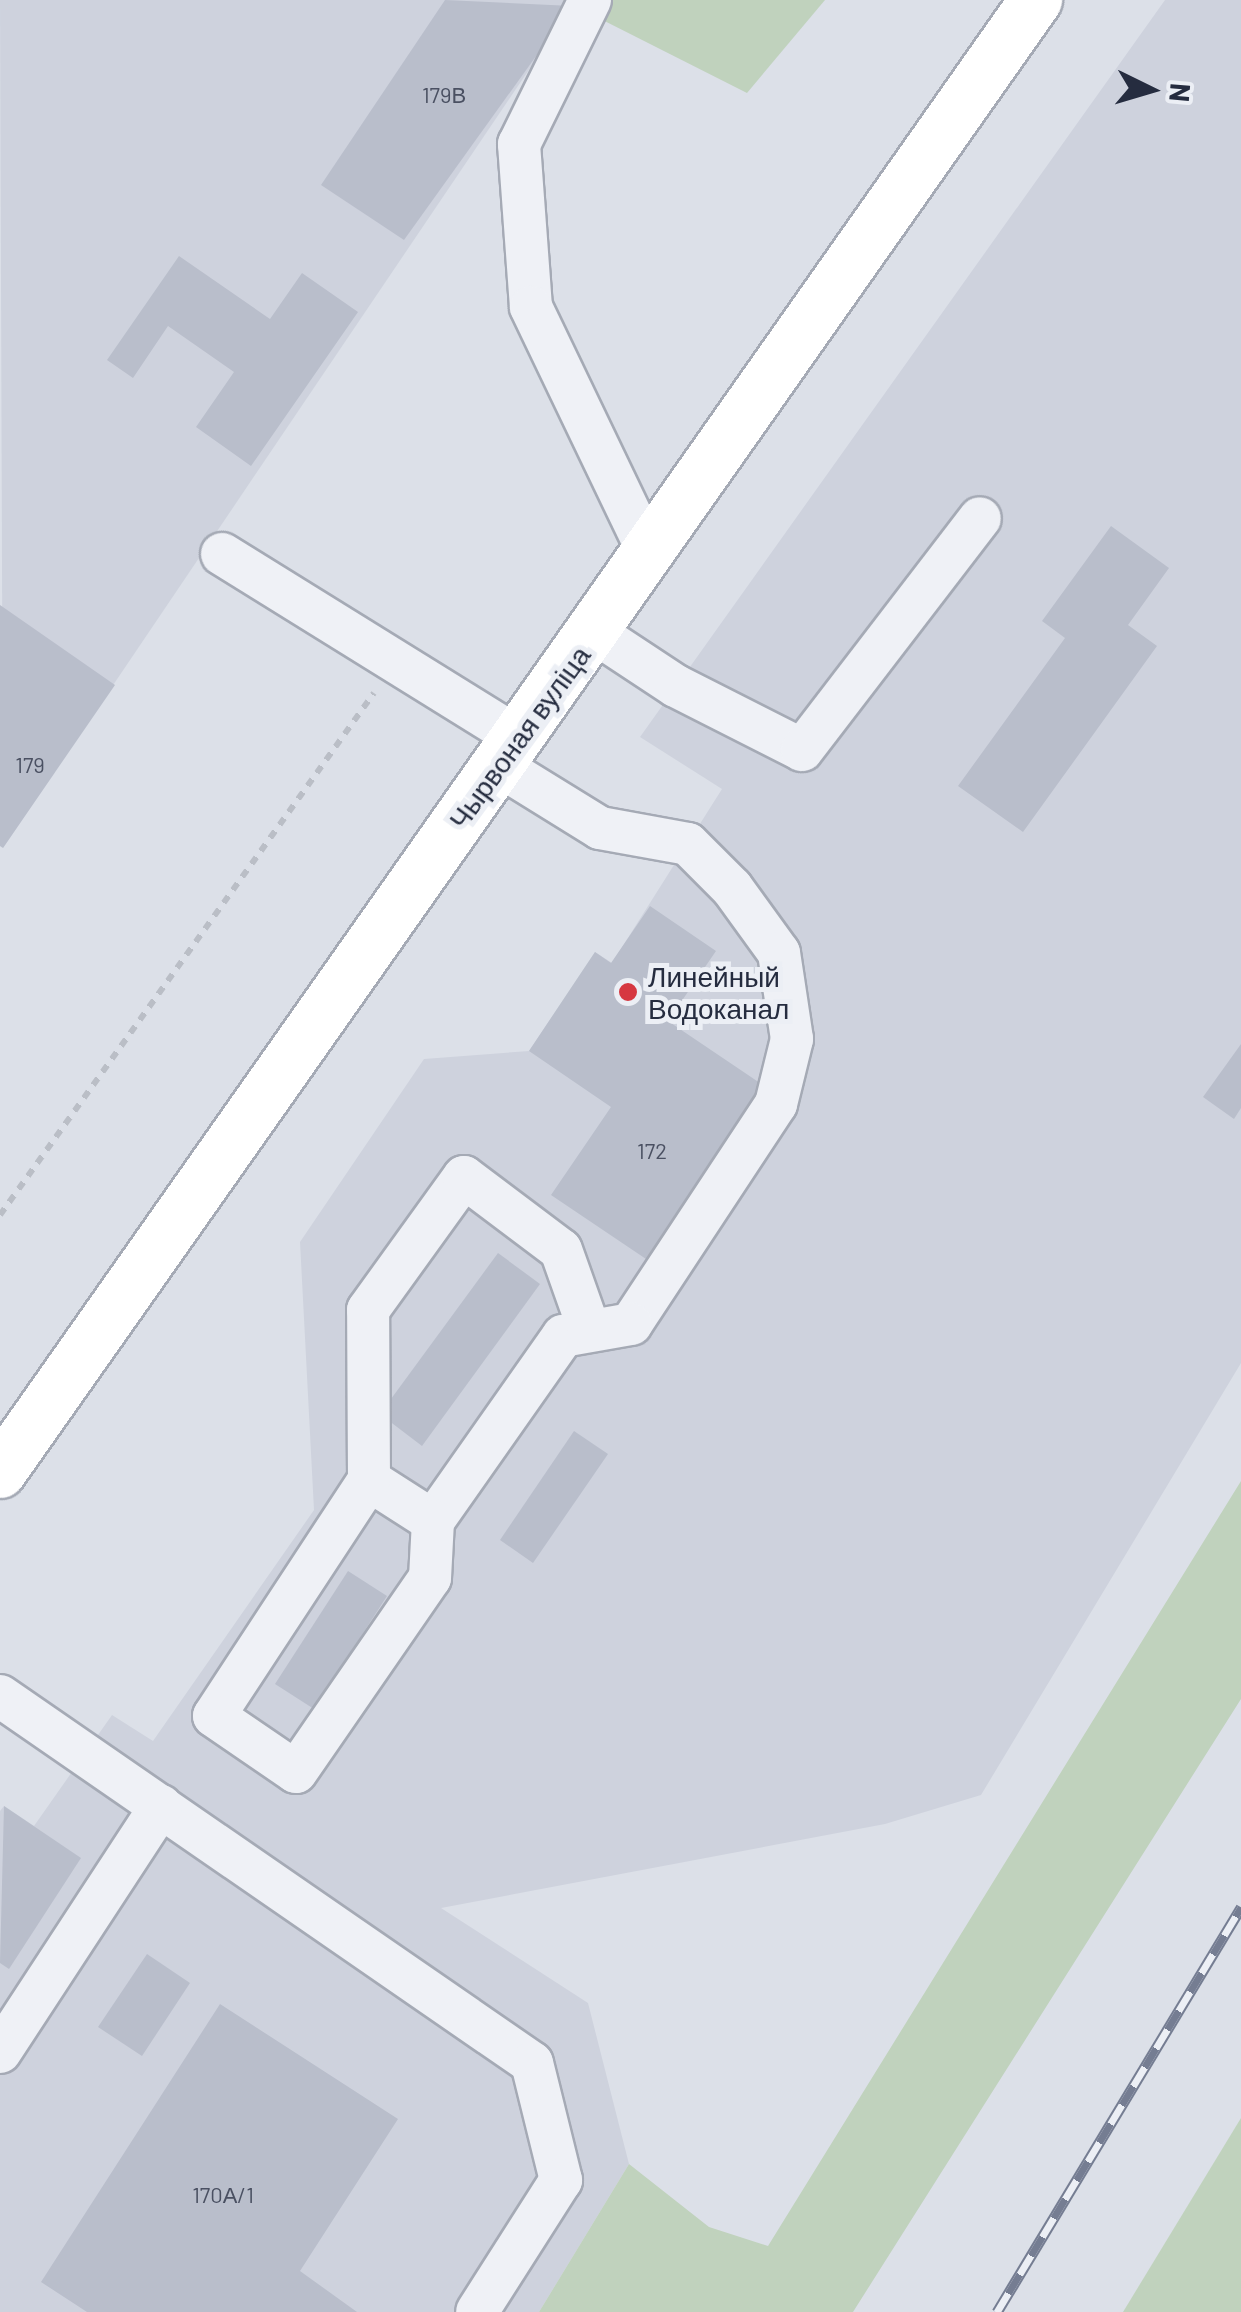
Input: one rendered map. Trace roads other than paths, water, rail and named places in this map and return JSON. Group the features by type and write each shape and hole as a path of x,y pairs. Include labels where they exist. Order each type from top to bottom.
{"main road":[{"name":"Чырвоная вуліца","path":"0,1472 1036,0"}],"lane":[{"path":"590,0 519,144 531,306 649,552"},
{"path":"594,632 676,686 802,750 980,518"},
{"path":"222,554 396,664 600,828 688,844 732,888 778,954 792,1038 776,1104 631,1324 563,1336 433,1521 430,1578 296,1772 214,1716 369,1480 368,1310 464,1177 561,1250 589,1329"},
{"path":"369,1480 433,1521"},
{"path":"0,1696 532,2063 561,2180 478,2312"},
{"path":"0,2052 161,1806"}],"railway":[{"path":"997,2312 1241,1907"}],"place":[{"name":"Линейный Водоканал","path":"628,992"}]}
